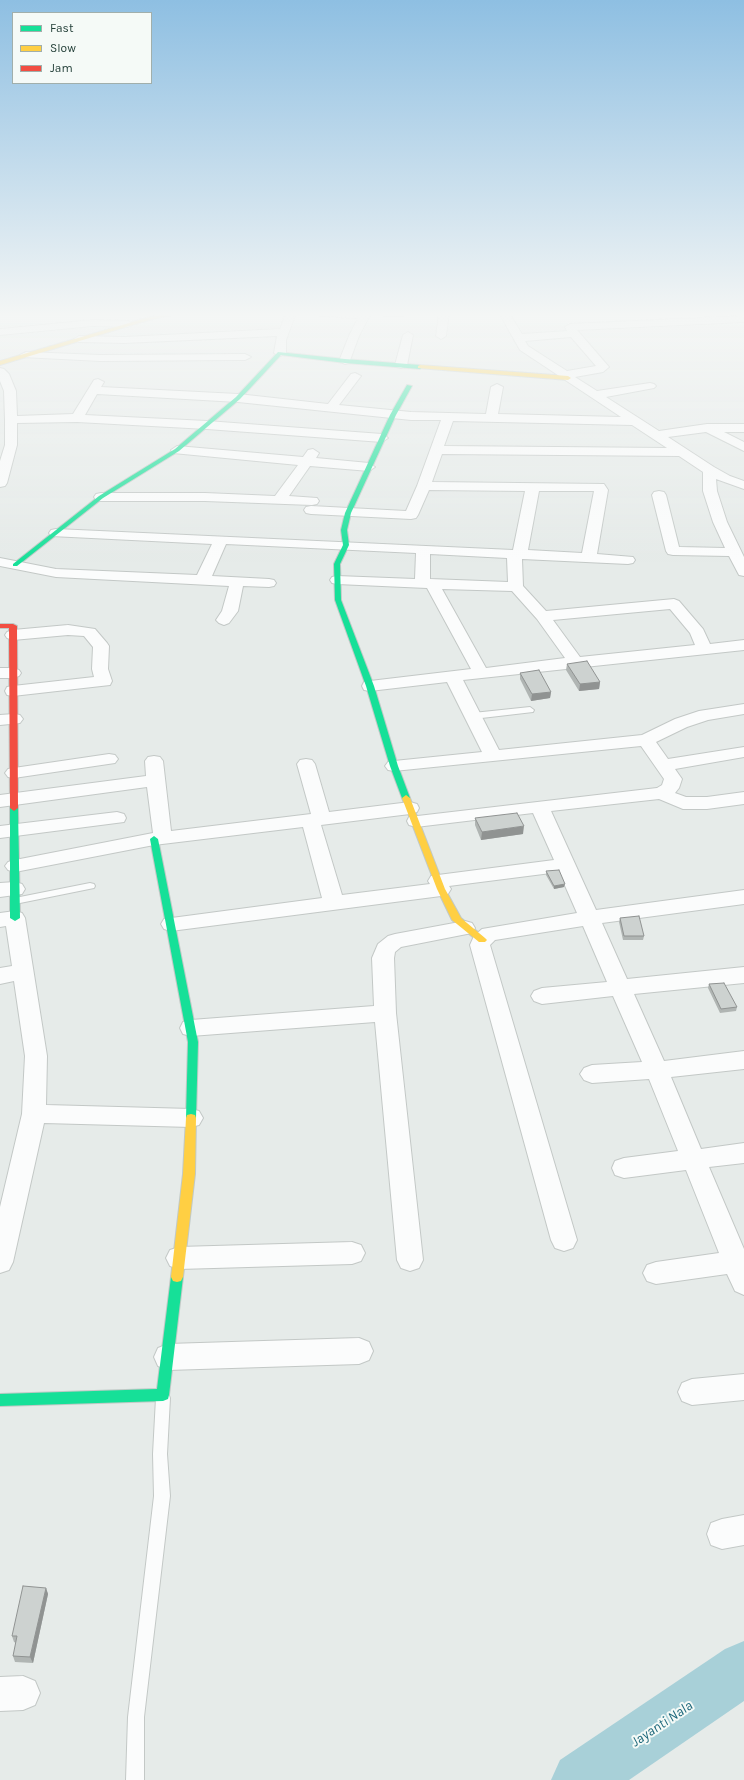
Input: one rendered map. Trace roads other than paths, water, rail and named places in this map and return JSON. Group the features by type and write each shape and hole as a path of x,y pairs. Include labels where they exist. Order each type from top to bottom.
{"street":[{"path":"1,476 11,445 10,396"},
{"path":"77,418 90,396"},
{"path":"215,396 351,411 393,414 448,417 633,421"},
{"path":"331,408 340,396"},
{"path":"403,396 393,414 348,513 344,530 346,545 337,564 338,600 370,686 394,766 439,885 457,920 474,934 480,945 564,1240"},
{"path":"491,418 495,396"},
{"path":"594,396 658,435 681,452 725,479 744,485"},
{"path":"15,565 101,497 177,450 238,398"},
{"path":"279,500 306,461 351,411"},
{"path":"407,539 412,525 411,515 424,486 448,417"},
{"path":"11,420 77,418 207,425 382,438"},
{"path":"658,435 707,428 744,428"},
{"path":"707,428 744,447"},
{"path":"177,450 369,467"},
{"path":"437,450 681,452"},
{"path":"710,470 710,491 720,522 733,552 744,572"},
{"path":"424,486 592,486 601,488 589,557"},
{"path":"533,486 517,554 516,587 542,616 576,662"},
{"path":"659,495 669,540 673,551 733,552"},
{"path":"101,497 205,497 279,500 348,513 411,515"},
{"path":"56,534 346,545 407,539 423,549 628,560"},
{"path":"202,581 221,540"},
{"path":"423,549 428,584 481,673"},
{"path":"0,562 56,573 269,583"},
{"path":"337,580 516,587"},
{"path":"224,620 230,611 237,582"},
{"path":"542,616 674,604 697,632 704,648"},
{"path":"0,1262 34,1114 36,1056 23,972 9,904 15,866 7,831 7,800 14,773 7,719 13,691 7,673 7,631 68,630 89,632 101,646 100,669 104,681 13,691"},
{"path":"370,686 576,662 744,645"},
{"path":"453,677 493,755"},
{"path":"394,766 646,740 681,723 705,715 744,709"},
{"path":"15,866 159,838 315,819 540,807 661,793 670,788 673,779 646,740"},
{"path":"664,765 744,752"},
{"path":"14,773 109,759"},
{"path":"0,1400 163,1395 189,1174 193,1042 171,924 159,838 154,761"},
{"path":"306,764 315,819 334,903"},
{"path":"7,800 156,780"},
{"path":"661,793 682,803 742,801"},
{"path":"540,807 622,988 693,1160 741,1268 656,1273"},
{"path":"7,831 117,818"},
{"path":"171,924 334,903 567,865"},
{"path":"410,1260 385,1012 383,958 385,949 395,941 402,939 489,934 590,918 744,897"},
{"path":"0,976 23,972"},
{"path":"542,996 744,975"},
{"path":"191,1028 385,1012"},
{"path":"592,1074 657,1070 744,1060"},
{"path":"34,1114 191,1118"},
{"path":"624,1168 744,1153"},
{"path":"179,1258 352,1253"},
{"path":"168,1357 359,1351"},
{"path":"692,1392 744,1387"}],"lane":[{"path":"473,716 530,710"},
{"path":"9,904 90,886"},
{"path":"135,1780 136,1716 162,1496 160,1454 163,1395"}],"waterway":[{"name":"Jayanti Nala","path":"580,1780 744,1668"}]}
